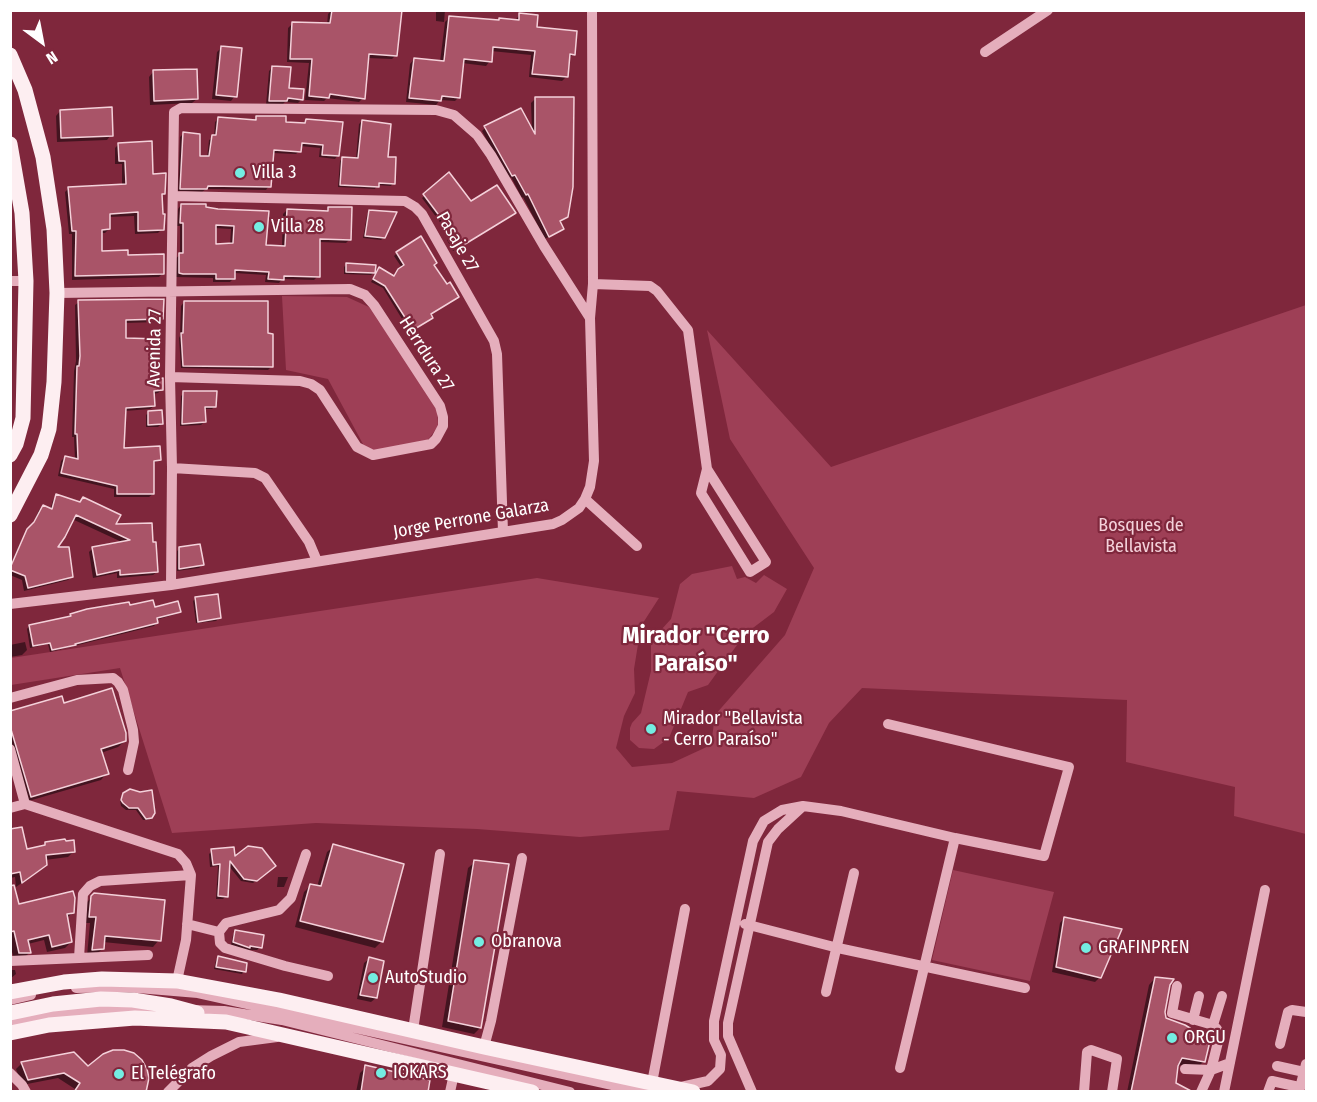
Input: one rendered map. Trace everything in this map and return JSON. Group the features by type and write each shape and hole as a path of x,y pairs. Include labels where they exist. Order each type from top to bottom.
{"main road":[{"path":"10,55 25,90 44,157 54,229 57,293 54,382 49,429 41,455 10,515"},
{"path":"10,144 18,176 22,213 18,281 23,418 16,444 10,455"},
{"path":"10,992 83,980 131,978 177,981 258,995 648,1087 678,1088 693,1092"},
{"path":"10,1012 86,1000 133,1000 532,1092"},
{"path":"10,1033 49,1025 125,1018 184,1018 226,1022"}],"street":[{"path":"592,10 593,284 590,318 594,461 590,487 585,500 637,546"},
{"path":"985,52 1048,10"},
{"name":"Avenida 27","path":"171,585 170,377 174,112 181,108 436,110 454,115 477,135 491,155 544,246 590,318"},
{"name":"Pasaje 27","path":"173,196 405,201 422,214 494,341 497,354 503,532"},
{"path":"593,284 650,286 684,323 691,341 707,469 701,493 750,573 766,562 707,469"},
{"name":"Herrdura 27","path":"57,293 350,289 365,295 375,305 440,406 443,426 436,439 430,444 373,455 357,447 320,390 311,384 300,381 170,377"},
{"path":"172,468 255,473 265,478 309,542 317,561"},
{"name":"Jorge Perrone Galarza","path":"10,604 171,585 553,524 579,508 585,500"},
{"path":"10,698 77,680 113,678 123,690 133,730 134,742 128,770"},
{"path":"678,1088 708,1081 720,1069 721,1055 714,1040 714,1021 753,841 764,821 782,810 803,806 841,812 1044,856 1069,767 888,724"},
{"path":"10,749 25,804"},
{"path":"10,808 25,804 178,854 192,875 186,939 177,981"},
{"path":"752,1092 727,1029 768,842 778,829 803,806"},
{"path":"900,1068 955,838"},
{"path":"306,854 291,898 279,910 226,923 219,932 220,943 225,948 328,976"},
{"path":"413,1030 440,854"},
{"path":"484,1047 522,858"},
{"path":"826,993 855,873"},
{"path":"79,958 83,894 90,886 100,881 192,875"},
{"path":"1224,1092 1266,890"},
{"path":"10,1000 76,988 126,987 198,993 648,1087 685,909"},
{"path":"736,921 837,948 1025,988"},
{"path":"187,924 219,932"},
{"path":"10,962 148,955"},
{"path":"1177,986 1172,1013 1213,1025 1219,1035 1211,1070 1201,1092"},
{"path":"1193,1020 1199,996"},
{"path":"1213,1025 1222,996"},
{"path":"10,1024 48,1016 100,1010 224,1011 282,1020 570,1092"},
{"path":"1281,1044 1288,1012 1296,1010 1306,1012"},
{"path":"168,1092 192,1068 239,1042 285,1036"},
{"path":"1084,1092 1088,1052 1091,1050 1116,1059 1112,1092"},
{"path":"1185,1069 1211,1070 1230,1063"},
{"path":"1268,1092 1272,1082 1300,1090 1305,1068 1276,1066"},
{"path":"10,1073 26,1092"},
{"path":"450,1092 454,1074"}],"green space":[{"path":"282,296 347,297 371,308 437,405 438,426 428,440 374,451 364,446 328,379 286,370"},
{"name":"Bosques de Bellavista","path":"1306,305 1306,834 1234,816 1235,787 1126,762 1127,700 862,688 829,723 801,777 754,798 677,791 669,830 580,837 477,829 316,823 172,833 120,668 11,685 11,658 537,578 659,598 641,626 634,669 635,693 624,716 616,748 632,767 672,763 711,745 715,715 785,635 814,568 730,439 707,330 831,467"},
{"name":"Mirador \"Cerro Paraíso\"","path":"732,566 737,579 745,577 756,583 764,575 787,589 774,612 745,634 708,685 688,692 669,738 654,749 639,748 630,740 630,728 641,713 651,671 651,645 671,619 680,584 692,574"},
{"path":"953,870 1054,892 1030,981 932,960"}],"building":[{"path":"332,10 402,10 397,56 369,54 365,99 330,94 329,98 309,96 312,59 290,59 292,22 330,23"},
{"path":"519,13 538,15 537,27 577,31 575,55 570,54 568,77 532,74 535,51 493,47 492,62 464,59 460,98 442,96 441,101 409,98 414,58 444,61 449,16 519,20"},
{"path":"221,46 242,48 237,97 216,95"},
{"path":"272,66 291,67 289,88 304,89 303,100 288,98 287,101 269,101"},
{"path":"197,69 198,99 154,101 153,70"},
{"path":"535,97 574,97 573,187 568,217 560,221 564,229 549,237 528,194 526,195 515,175 512,176 484,126 521,108 535,134"},
{"path":"112,107 113,136 61,138 60,110"},
{"path":"256,116 286,116 286,122 305,123 306,119 343,122 339,156 322,155 323,145 302,143 301,152 274,150 271,187 208,186 207,189 180,189 183,132 200,134 200,156 209,156 212,135 216,135 218,117 256,120"},
{"path":"362,120 391,124 388,157 396,157 395,184 379,183 379,187 340,185 342,157 358,158"},
{"path":"152,141 153,174 166,173 165,194 162,194 163,214 165,214 164,230 138,231 138,212 110,214 110,229 102,230 102,251 128,250 128,255 164,254 164,274 75,276 76,231 72,231 68,187 126,184 125,161 119,161 118,143"},
{"path":"449,172 471,201 497,185 516,213 457,249 449,237 453,234 423,194"},
{"path":"181,204 206,204 206,207 218,209 269,211 266,245 285,246 287,209 328,211 328,207 352,207 351,240 320,239 320,277 284,276 284,280 268,279 269,272 235,270 235,279 216,279 216,274 179,273 179,253 183,253 183,223 180,223","holes":["216,225 234,226 233,243 216,244"]},
{"path":"369,210 397,212 385,238 365,236"},
{"path":"421,236 437,263 434,265 447,284 450,282 459,297 431,314 433,318 413,330 385,286 373,279 379,267 394,276 404,265 396,252"},
{"path":"346,263 376,265 375,273 346,272"},
{"path":"164,299 163,319 126,320 126,338 160,339 158,379 163,378 163,390 154,391 155,406 126,408 124,448 160,446 161,460 154,461 154,494 117,494 117,486 61,473 65,456 78,459 77,434 75,434 77,366 79,366 80,356 78,300"},
{"path":"184,301 268,301 268,333 273,334 273,367 183,366 181,333 183,333"},
{"path":"183,391 217,391 216,407 205,407 206,422 182,424"},
{"path":"162,410 163,424 148,425 148,411"},
{"path":"56,494 80,502 83,497 121,515 116,524 152,523 158,572 120,575 120,570 97,575 92,547 130,540 76,515 58,547 69,547 73,577 28,588 25,576 10,568 27,529 34,522 43,505 52,509"},
{"path":"200,544 204,565 179,569 179,547"},
{"path":"218,594 221,618 198,622 195,597"},
{"path":"153,600 155,607 178,601 181,612 157,618 158,623 76,645 52,650 50,643 33,646 29,625 71,616 70,614 87,609 129,602 130,605"},
{"path":"112,688 126,733 126,741 101,749 109,774 31,797 10,726 10,711 62,696 64,703"},
{"path":"130,789 140,792 152,790 155,813 152,818 146,819 138,808 129,808 123,803 121,800 123,793"},
{"path":"22,827 27,849 45,845 45,842 65,839 66,841 74,840 75,852 46,855 47,865 22,883 20,872 10,874 10,829"},
{"path":"333,844 404,864 383,942 300,921 310,884 321,886"},
{"path":"248,846 262,848 276,866 257,881 244,879 230,861 228,897 218,896 220,864 213,865 211,849 234,847 235,856"},
{"name":"Obranova","path":"474,860 509,864 481,1028 448,1021"},
{"path":"14,885 19,904 73,891 74,913 67,914 72,942 52,947 49,935 28,940 31,953 19,953 14,931 10,932 10,886"},
{"path":"94,893 165,900 161,941 105,936 104,949 92,950 96,917 89,917 91,896"},
{"name":"GRAFINPREN","path":"1064,917 1122,929 1101,978 1056,967"},
{"path":"235,930 264,935 262,948 250,946 250,948 233,942"},
{"path":"218,956 247,963 246,972 216,967"},
{"name":"AutoStudio","path":"369,957 384,961 377,998 360,995"},
{"name":"ORGU","path":"1155,977 1174,979 1170,985 1166,1018 1190,1028 1188,1033 1210,1041 1205,1062 1182,1058 1178,1066 1176,1083 1193,1092 1131,1092"},
{"path":"113,1050 134,1053 142,1060 149,1078 146,1092 74,1092 80,1083 64,1073 28,1080 21,1062 74,1052 88,1066 103,1054"},
{"name":"IOKARS","path":"365,1065 430,1080 428,1092 361,1092"}],"place":[{"name":"Villa 3","path":"240,173"},
{"name":"Villa 28","path":"259,227"},
{"name":"Mirador \"Bellavista - Cerro Paraíso\"","path":"651,729"},
{"name":"Obranova","path":"479,942"},
{"name":"GRAFINPREN","path":"1086,948"},
{"name":"AutoStudio","path":"373,978"},
{"name":"ORGU","path":"1172,1038"},
{"name":"IOKARS","path":"381,1073"},
{"name":"El Telégrafo","path":"119,1074"}],"district":[{"name":"Mirador \"Cerro Paraíso\"","path":"696,650"}]}
